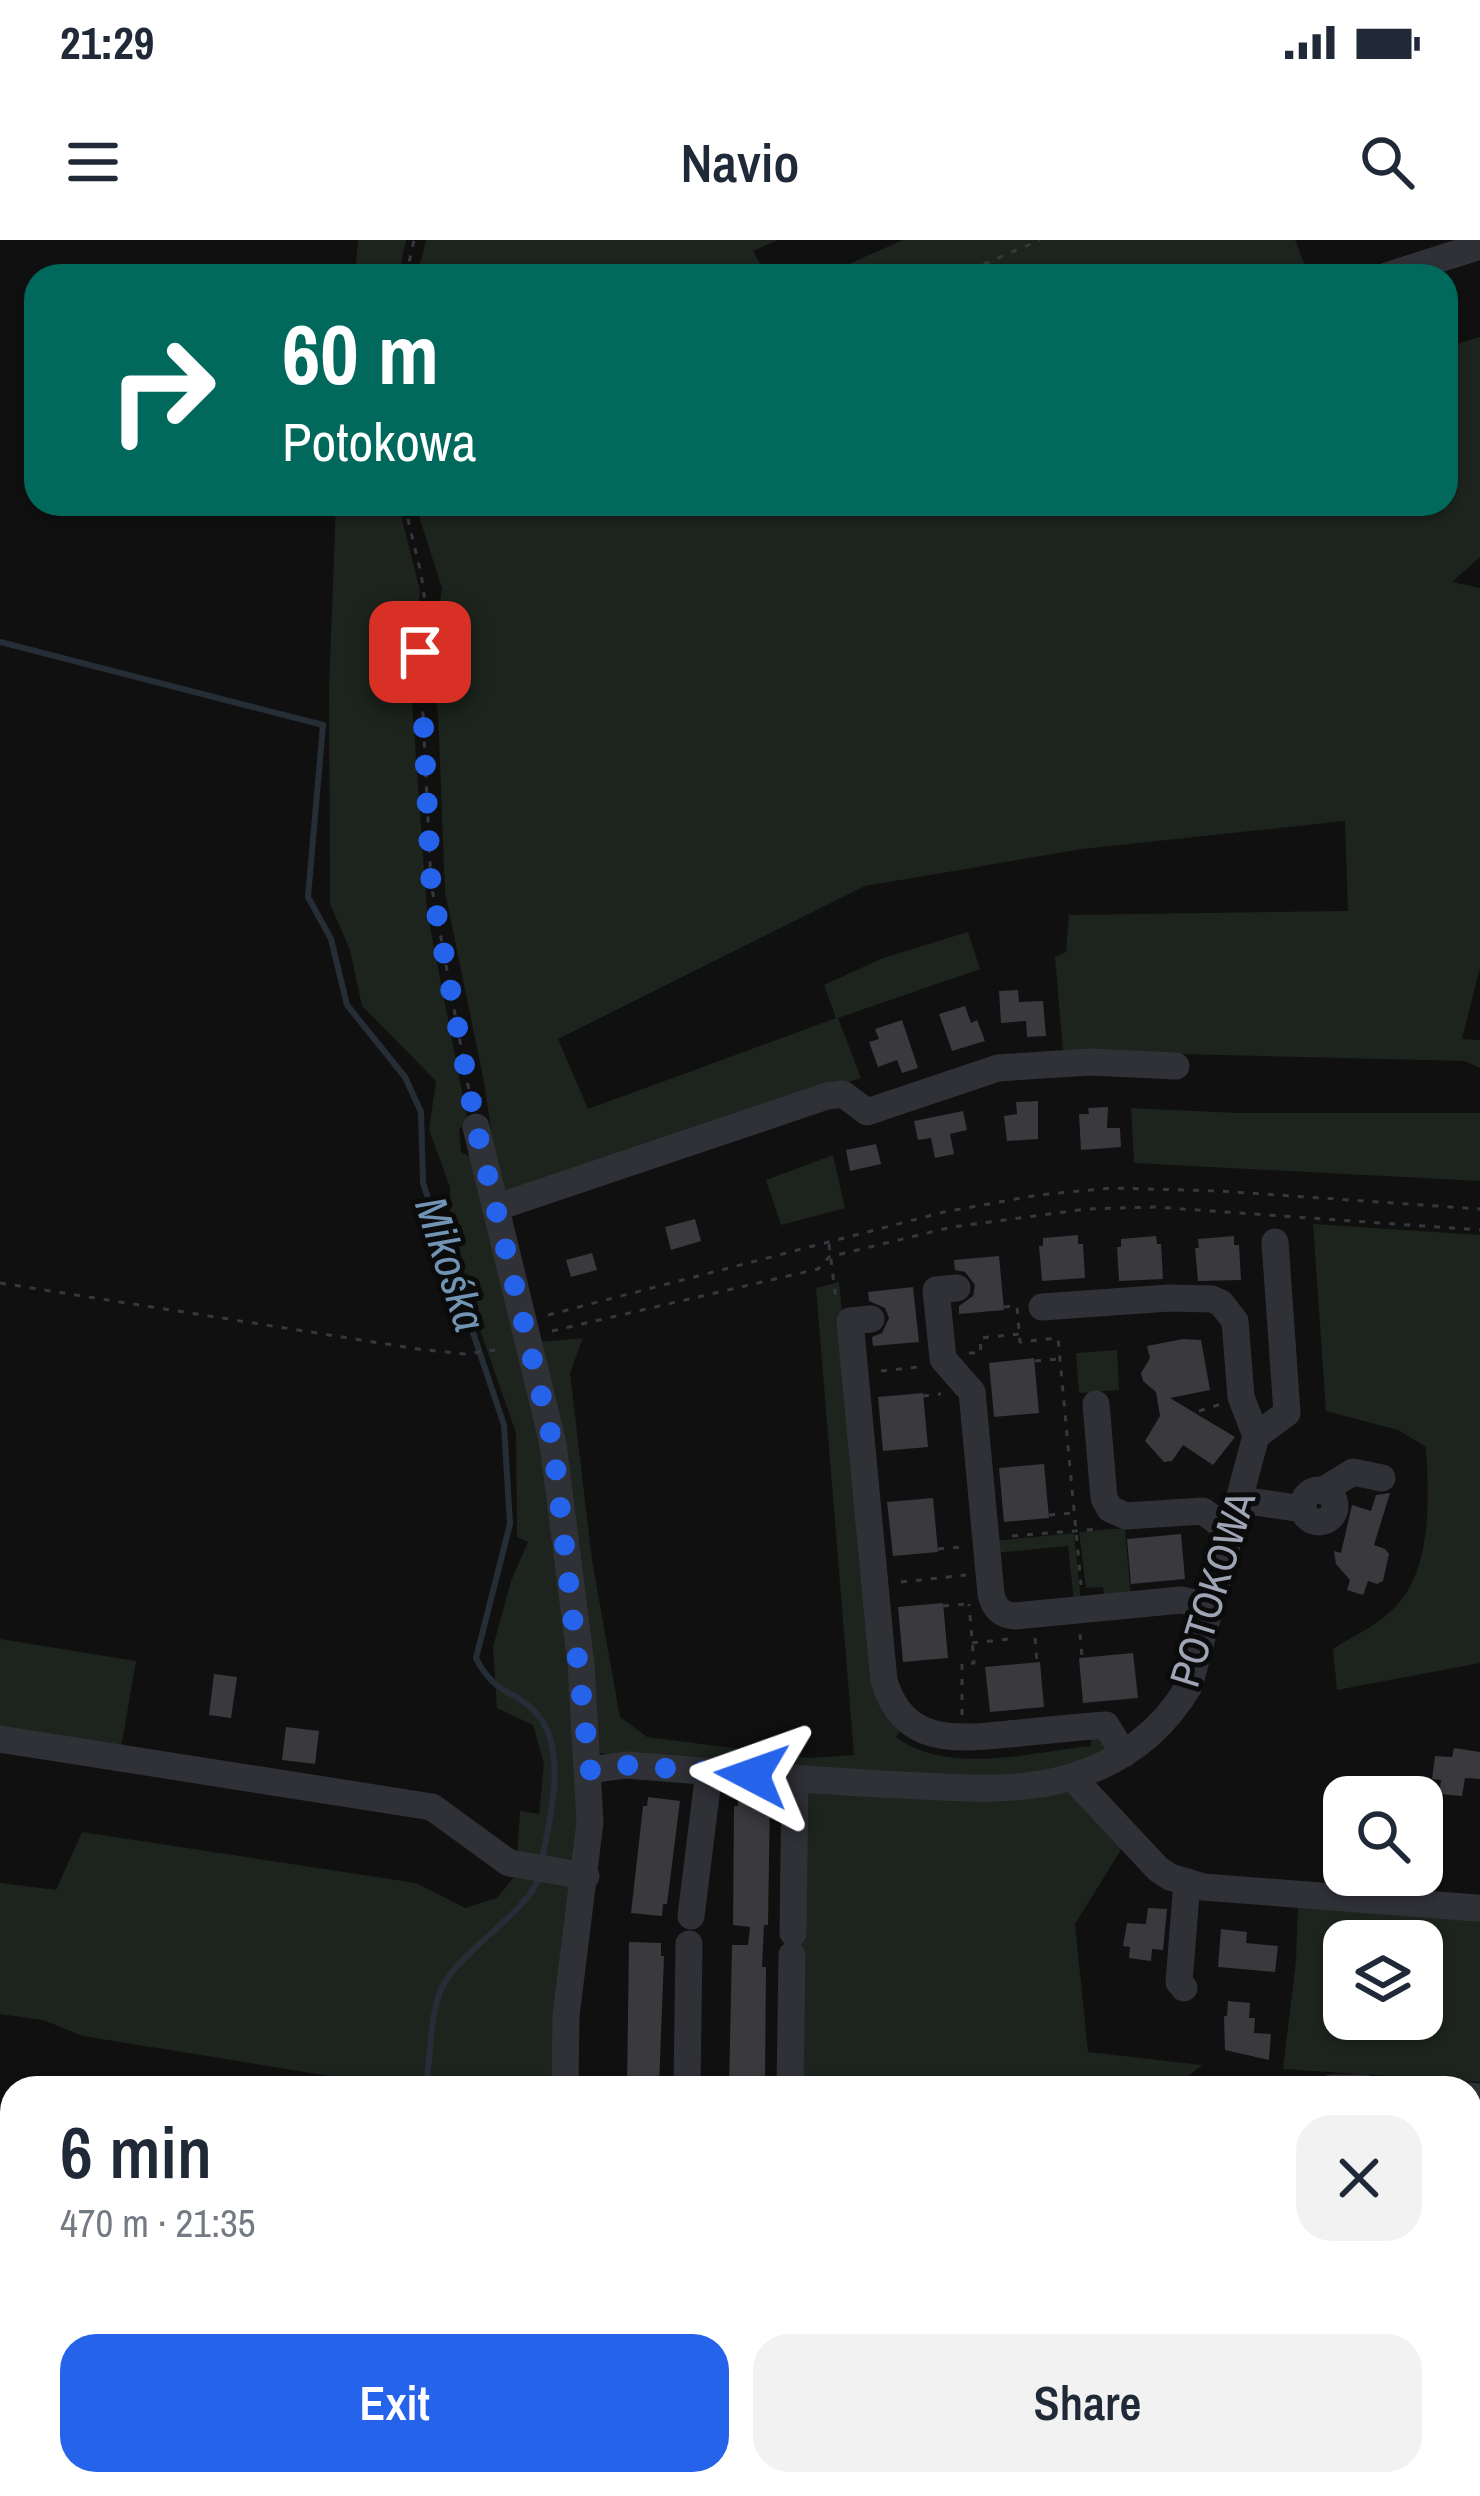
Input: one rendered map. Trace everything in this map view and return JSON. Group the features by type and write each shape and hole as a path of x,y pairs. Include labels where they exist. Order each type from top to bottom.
{"street":[{"path":"1424,264 1480,246"},
{"path":"495,1208 827,1096 843,1094 867,1112 998,1068 1090,1061 1176,1066"},
{"path":"476,1127 553,1444 590,1770 586,1876 566,2017 565,2076"},
{"path":"1042,1306 1169,1298 1221,1303 1235,1321 1241,1397 1256,1436 1288,1413 1275,1243"},
{"path":"957,1288 936,1290 943,1355 971,1392 992,1496 986,1539 991,1594 1003,1614 1159,1592 1213,1607"},
{"path":"861,1320 890,1636 888,1694 908,1721 940,1737 1018,1721 1108,1712 1124,1754"},
{"path":"1087,1404 1104,1498 1110,1509 1126,1516 1312,1500 1354,1472 1382,1478"},
{"name":"POTOKOWA","path":"590,1770 626,1765 1006,1788 1072,1778 1124,1754 1148,1739 1172,1714 1189,1686 1213,1607 1232,1509 1256,1436"},
{"path":"0,1739 432,1807 508,1863 586,1876"},
{"path":"686,2076 690,1930 709,1772"},
{"path":"790,2076 795,1778"},
{"path":"1072,1778 1158,1869 1187,1882 1476,1908"},
{"path":"1184,1988 1179,1982 1187,1882"}],"path":[{"path":"984,264 1040,240"},
{"path":"408,516 426,586 427,623 420,652 431,883 476,1127"},
{"path":"525,1330 829,1242 1008,1198 1111,1188 1480,1209"},
{"path":"525,1330 818,1270 832,1256 952,1227 1086,1209 1155,1207 1480,1230"},
{"path":"829,1242 837,1317 861,1320"},
{"path":"0,1283 465,1354 489,1351"},
{"path":"1004,1307 1017,1306 1020,1342 1058,1339 1081,1577"},
{"path":"973,1353 981,1352 980,1338 1020,1334"},
{"path":"1035,1361 1060,1359"},
{"path":"886,1370 929,1366"},
{"path":"923,1396 971,1392"},
{"path":"1064,1405 1087,1404"},
{"path":"1049,1515 1074,1513"},
{"path":"986,1539 1087,1530"},
{"path":"938,1549 963,1547 974,1663 962,1664 962,1717"},
{"path":"906,1581 966,1575"},
{"path":"943,1606 968,1604"},
{"path":"1080,1632 1082,1658"},
{"path":"1035,1637 1037,1662"}],"shaded area":[{"path":"358,240 406,240 401,264 356,264"},
{"path":"426,240 778,240 753,251 760,264 420,264"},
{"path":"903,240 1295,240 1304,264 849,264"},
{"path":"1480,337 1480,557 1452,582 1480,588 1480,968 1462,1039 1480,1040 1480,1068 1465,1061 1063,1051 1055,957 1066,952 1069,915 1348,911 1345,821 1082,849 865,886 558,1039 588,1109 836,1018 824,985 883,958 968,932 980,969 838,1018 861,1078 501,1199 484,1082 445,892 433,684 442,588 419,516 1458,516 1458,344"},
{"path":"336,516 401,516 420,590 411,688 427,911 468,1123 459,1129 461,1152 476,1160 545,1456 582,1798 575,1866 517,1861 520,1811 539,1814 544,1764 533,1725 497,1708 493,1647 511,1581 528,1542 517,1537 516,1433 451,1247 450,1187 429,1130 436,1081 362,1006 350,950 330,904 329,688"},
{"path":"1131,1108 1480,1113 1480,1181 1134,1163"},
{"path":"833,1155 845,1208 781,1225 766,1180"},
{"path":"1313,1224 1480,1235 1480,1663 1337,1690 1333,1649 1390,1612 1414,1578 1425,1535 1426,1447 1398,1430 1326,1411"},
{"path":"839,1282 876,1676 904,1726 896,1737 917,1749 965,1759 1091,1746 1091,1733 1097,1732 1106,1745 1106,1757 1020,1779 596,1753 539,1342 583,1338 570,1373 592,1560 620,1717 647,1737 810,1758 854,1755 816,1288"},
{"path":"1117,1350 1119,1390 1079,1393 1076,1353"},
{"path":"1125,1528 1131,1597 1105,1600 1103,1587 1086,1588 1079,1532"},
{"path":"1074,1533 1081,1602 1074,1602 1068,1546 994,1553 992,1541"},
{"path":"0,1639 136,1661 121,1748 0,1730"},
{"path":"1070,1784 1124,1845 1075,1924 1088,2052 1202,2065 1189,2076 799,2076 803,1789"},
{"path":"82,1832 416,1883 465,1908 497,1898 514,1877 571,1881 567,1962 552,2076 329,2076 83,2036 43,2020 0,2014 0,1883 56,1890"},
{"path":"1480,1898 1480,2076 1283,2069 1298,1903"}],"building":[{"path":"1018,990 1019,1002 1043,1001 1046,1036 1027,1037 1026,1021 1001,1023 999,991"},
{"path":"965,1006 985,1041 952,1051 939,1014"},
{"path":"902,1020 918,1068 902,1073 897,1060 878,1067 869,1042 879,1039 875,1029"},
{"path":"1038,1101 1038,1139 1007,1141 1004,1116 1017,1114 1016,1102"},
{"path":"1108,1107 1107,1128 1120,1128 1121,1147 1081,1150 1079,1114 1089,1114 1088,1108"},
{"path":"963,1111 967,1130 950,1134 954,1154 935,1158 931,1138 918,1140 914,1121"},
{"path":"876,1144 881,1164 850,1171 846,1150"},
{"path":"695,1219 701,1241 671,1250 665,1227"},
{"path":"1078,1235 1085,1278 1042,1281 1039,1246 1043,1238"},
{"path":"1156,1236 1161,1244 1163,1279 1119,1281 1117,1247 1121,1239"},
{"path":"1234,1236 1241,1280 1198,1281 1198,1239"},
{"path":"592,1253 597,1270 571,1277 566,1260"},
{"path":"999,1256 1004,1310 959,1314 959,1306 973,1296 975,1285 965,1272 955,1270 954,1260"},
{"path":"913,1287 919,1342 873,1346 872,1337 882,1333 889,1318 885,1308 869,1301 868,1292"},
{"path":"1201,1340 1210,1390 1170,1398 1235,1437 1213,1465 1183,1445 1172,1461 1164,1462 1145,1441 1160,1416 1156,1392 1141,1373 1150,1358 1147,1346"},
{"path":"1034,1358 1039,1413 994,1417 989,1363"},
{"path":"923,1393 928,1447 883,1451 878,1397"},
{"path":"1044,1464 1049,1518 1004,1522 999,1468"},
{"path":"1390,1493 1374,1545 1389,1554 1383,1581 1368,1581 1363,1595 1347,1590 1350,1580 1336,1564 1334,1551 1341,1553 1352,1505 1371,1511 1376,1495"},
{"path":"933,1498 938,1552 893,1556 887,1502"},
{"path":"1181,1534 1185,1579 1131,1584 1127,1539"},
{"path":"943,1603 948,1658 903,1662 898,1607"},
{"path":"1133,1653 1138,1698 1083,1703 1079,1658"},
{"path":"1040,1662 1044,1707 990,1712 985,1667"},
{"path":"214,1674 237,1677 231,1718 209,1715"},
{"path":"286,1727 319,1731 315,1764 282,1760"},
{"path":"1454,1748 1480,1752 1480,1779 1465,1778 1462,1796 1443,1794 1443,1776 1432,1776 1435,1756 1452,1757"},
{"path":"648,1797 680,1801 662,1916 631,1913 643,1806"},
{"path":"738,1797 770,1797 768,1925 764,1925 762,1967 766,1967 765,2076 729,2076 732,1945 748,1945 750,1927 733,1925 734,1806 738,1806"},
{"path":"1148,1908 1167,1909 1163,1950 1152,1949 1151,1961 1129,1958 1130,1947 1123,1946 1127,1923 1146,1924"},
{"path":"1221,1929 1247,1932 1246,1943 1278,1946 1275,1972 1218,1967"},
{"path":"629,1942 661,1943 659,2076 627,2076"},
{"path":"1228,2001 1250,2003 1254,2033 1271,2034 1269,2060 1225,2050"}],"waterway":[{"name":"Mikośka","path":"0,642 323,725 308,897 331,939 347,1005 405,1077 421,1112 423,1183 504,1425 510,1524 476,1658 491,1680 530,1707 547,1730 555,1767 541,1863"},
{"name":"Mikośka","path":"427,2076 432,2027 448,1977 523,1903 539,1876"}],"route":[{"path":"420,652 431,883 476,1127 553,1444 590,1770 626,1765 752,1775"}]}
